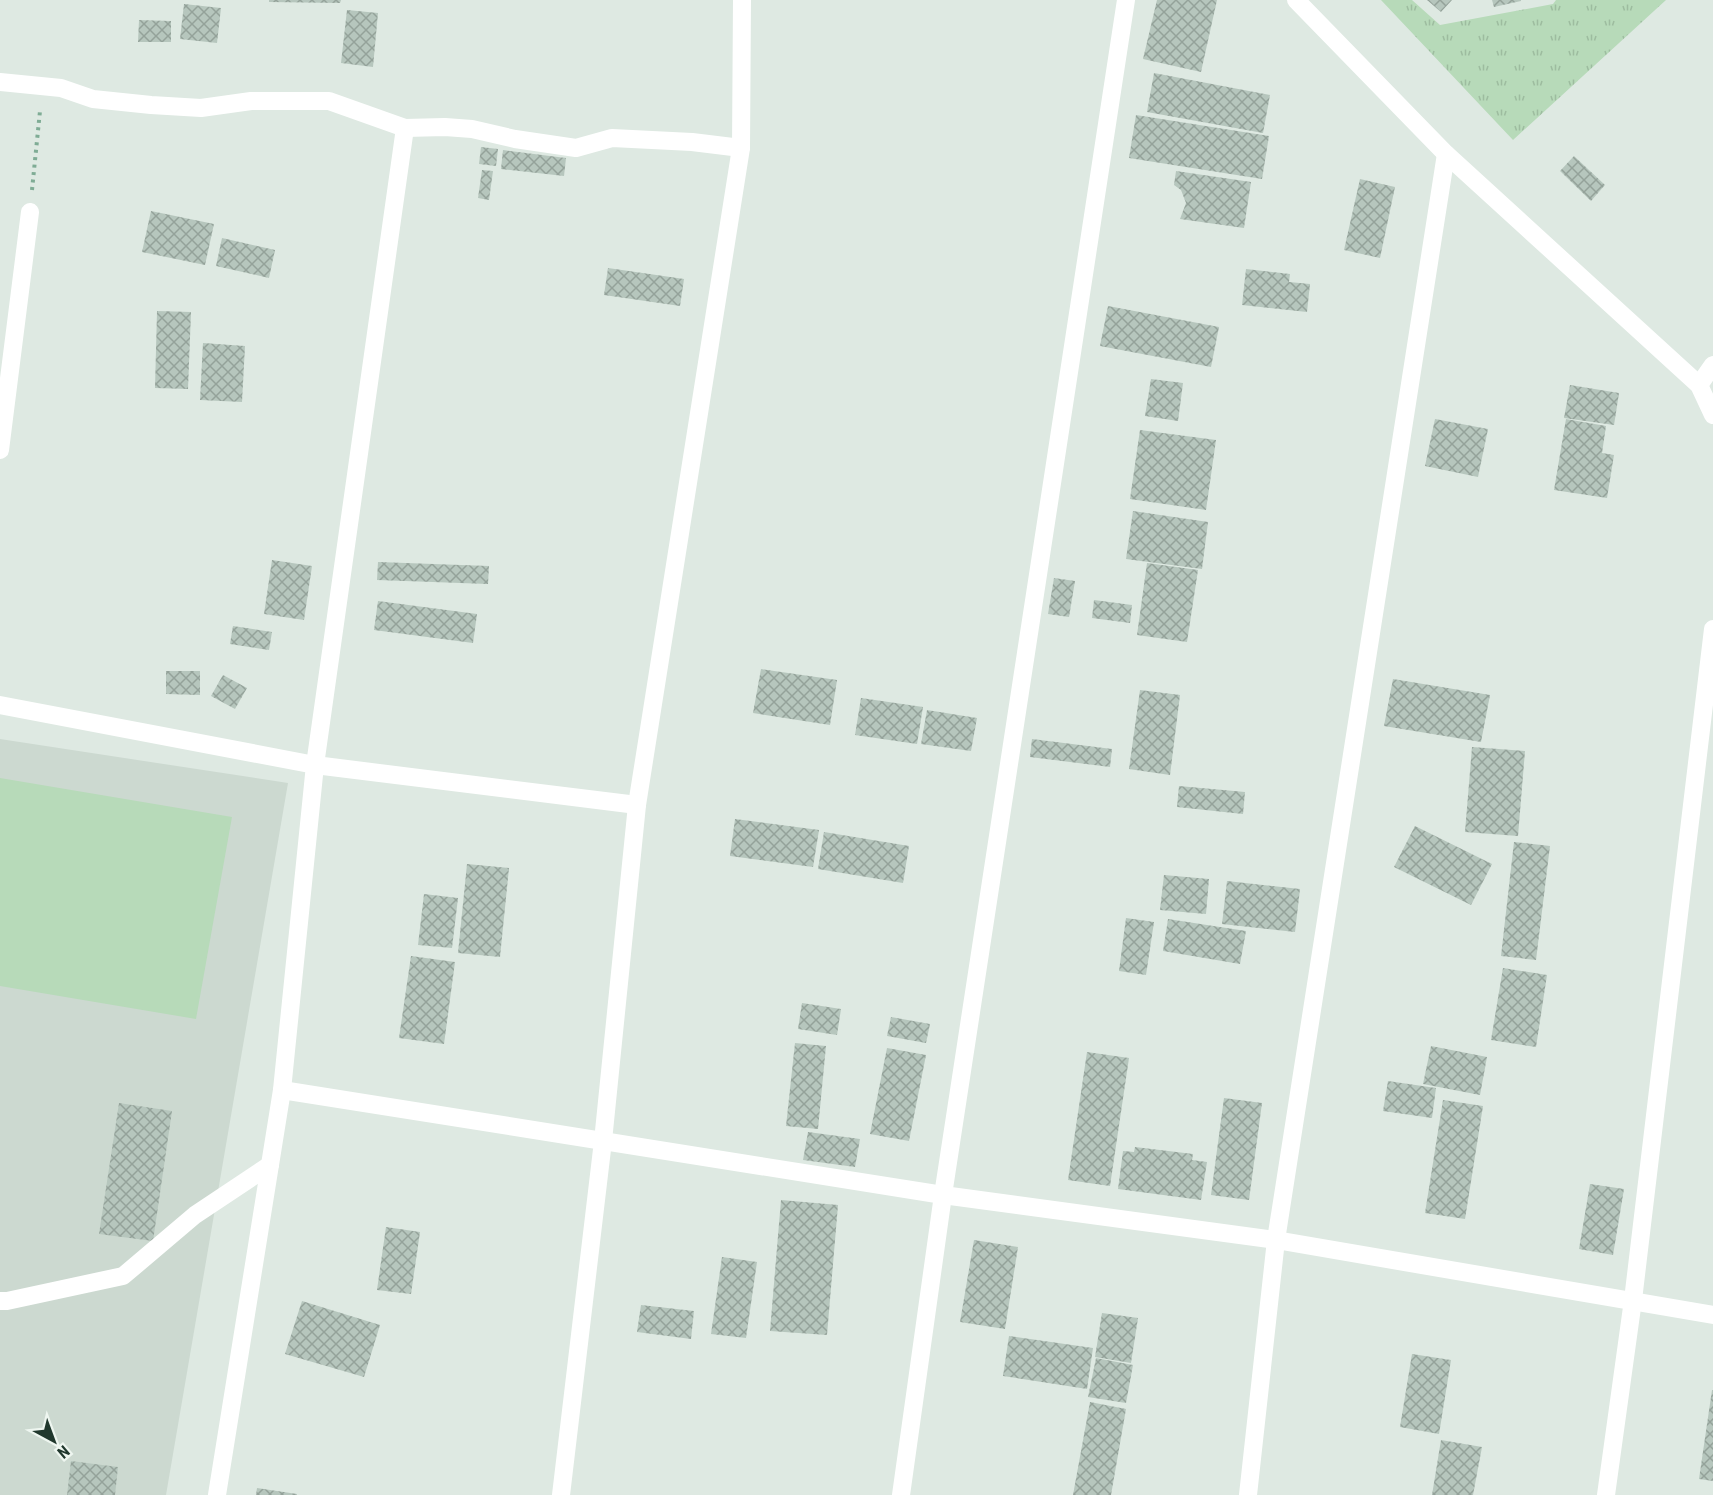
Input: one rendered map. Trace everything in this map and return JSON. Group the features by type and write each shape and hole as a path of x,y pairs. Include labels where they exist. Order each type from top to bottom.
{"street":[{"path":"561,1495 603,1141 638,805 741,148 742,0"},
{"path":"901,1495 943,1195 1126,0"},
{"path":"1296,0 1446,154 1699,386 1713,415"},
{"path":"0,82 61,88 93,99 191,107 251,101 329,101 405,129 445,127 472,129 515,140 576,148 612,138 692,142 741,148"},
{"path":"217,1495 282,1090 315,765 405,129"},
{"path":"1248,1495 1276,1240 1446,154"},
{"path":"0,450 30,212"},
{"path":"1699,386 1713,365"},
{"path":"1606,1495 1633,1300 1713,629"},
{"path":"0,705 315,765 638,805"},
{"path":"282,1090 943,1195 1276,1240 1713,1315"},
{"path":"0,1301 123,1276 195,1215 270,1165"}],"path":[{"path":"30,212 42,87"}],"shaded area":[{"path":"0,739 288,783 166,1495 0,1495"}],"green space":[{"path":"1381,0 1412,0 1440,25 1553,4 1556,0 1666,0 1513,140"},
{"path":"0,778 232,817 196,1019 0,986"}],"building":[{"path":"269,0 341,0 340,3 269,2"},
{"path":"1157,0 1217,0 1201,72 1143,59"},
{"path":"1427,0 1452,0 1441,12"},
{"path":"1492,0 1521,0 1521,1 1494,7"},
{"path":"184,4 221,8 217,43 180,39"},
{"path":"347,10 378,13 373,67 341,63"},
{"path":"139,20 171,21 171,42 138,42"},
{"path":"1154,73 1270,95 1263,133 1147,112"},
{"path":"1136,115 1269,136 1262,179 1129,158"},
{"path":"481,147 498,149 496,166 479,164"},
{"path":"503,150 566,158 564,176 501,169"},
{"path":"1574,156 1605,185 1591,201 1560,171"},
{"path":"482,170 493,171 489,200 478,198"},
{"path":"1176,171 1251,182 1244,228 1180,219 1186,203 1181,190 1174,185"},
{"path":"1360,179 1395,187 1380,258 1344,250"},
{"path":"151,211 214,224 205,265 142,252"},
{"path":"222,238 275,250 269,278 216,266"},
{"path":"608,268 684,279 680,306 604,295"},
{"path":"1246,269 1290,274 1289,282 1310,284 1307,312 1242,305"},
{"path":"1108,306 1219,327 1211,367 1100,346"},
{"path":"157,311 191,312 188,389 155,388"},
{"path":"203,343 245,346 242,402 200,400"},
{"path":"1151,379 1183,383 1178,421 1145,416"},
{"path":"1570,385 1619,393 1614,425 1564,418"},
{"path":"1435,419 1488,429 1478,477 1425,466"},
{"path":"1566,419 1606,426 1602,453 1614,455 1607,498 1554,490"},
{"path":"1140,430 1216,440 1206,510 1130,499"},
{"path":"1133,511 1208,522 1202,569 1126,559"},
{"path":"272,560 312,566 304,620 264,614"},
{"path":"378,562 489,566 488,584 377,580"},
{"path":"1147,563 1198,570 1187,642 1137,635"},
{"path":"1054,578 1075,581 1069,617 1048,614"},
{"path":"1094,600 1132,605 1130,623 1092,618"},
{"path":"378,601 477,614 473,643 374,630"},
{"path":"233,626 272,632 269,650 230,644"},
{"path":"761,669 837,680 830,725 753,713"},
{"path":"166,671 200,671 200,695 166,694"},
{"path":"223,675 247,688 235,709 211,696"},
{"path":"1393,679 1490,695 1481,742 1384,726"},
{"path":"1140,690 1180,695 1170,775 1129,769"},
{"path":"861,698 923,707 917,744 855,735"},
{"path":"927,710 977,718 971,751 921,744"},
{"path":"1032,739 1112,749 1110,767 1030,757"},
{"path":"1472,747 1525,751 1518,836 1465,832"},
{"path":"1179,786 1245,792 1243,814 1177,807"},
{"path":"735,819 819,830 813,867 730,856"},
{"path":"1415,826 1492,864 1471,905 1394,867"},
{"path":"824,832 909,846 903,883 818,869"},
{"path":"1514,842 1550,846 1536,960 1501,956"},
{"path":"467,864 509,868 500,957 458,953"},
{"path":"1164,875 1209,879 1206,914 1160,910"},
{"path":"1227,881 1300,889 1295,932 1222,924"},
{"path":"424,894 458,898 452,948 418,945"},
{"path":"1126,918 1154,922 1146,975 1119,971"},
{"path":"1168,919 1246,931 1240,964 1163,951"},
{"path":"411,956 455,962 444,1044 399,1038"},
{"path":"1503,968 1547,975 1536,1047 1491,1040"},
{"path":"802,1003 841,1009 837,1035 798,1029"},
{"path":"891,1017 930,1024 926,1043 887,1036"},
{"path":"795,1043 826,1046 818,1129 786,1126"},
{"path":"1431,1046 1487,1057 1480,1095 1423,1084"},
{"path":"887,1048 926,1055 909,1141 870,1134"},
{"path":"1087,1052 1129,1058 1110,1186 1068,1180"},
{"path":"1388,1081 1436,1088 1432,1118 1383,1111"},
{"path":"1224,1098 1262,1103 1249,1200 1211,1195"},
{"path":"1443,1100 1483,1106 1465,1219 1425,1213"},
{"path":"119,1103 172,1111 153,1241 99,1234"},
{"path":"808,1132 860,1139 855,1167 803,1160"},
{"path":"1135,1147 1193,1154 1192,1160 1207,1162 1201,1200 1118,1189 1123,1151 1134,1152"},
{"path":"1590,1184 1624,1189 1613,1255 1579,1249"},
{"path":"781,1200 838,1205 827,1335 770,1331"},
{"path":"386,1227 420,1232 411,1294 377,1290"},
{"path":"974,1240 1018,1247 1005,1329 960,1322"},
{"path":"722,1257 757,1262 746,1338 711,1334"},
{"path":"302,1301 380,1325 364,1377 285,1354"},
{"path":"641,1305 694,1311 691,1339 637,1332"},
{"path":"1102,1313 1138,1318 1131,1363 1095,1357"},
{"path":"1009,1336 1093,1348 1087,1389 1003,1376"},
{"path":"1412,1354 1451,1360 1439,1434 1400,1427"},
{"path":"1096,1358 1133,1365 1126,1403 1088,1397"},
{"path":"1713,1390 1713,1481 1699,1479"},
{"path":"1090,1402 1126,1409 1111,1495 1073,1495"},
{"path":"1441,1440 1482,1447 1473,1495 1432,1495"},
{"path":"71,1461 118,1467 115,1495 67,1495"},
{"path":"257,1488 297,1494 297,1495 256,1495"}]}
